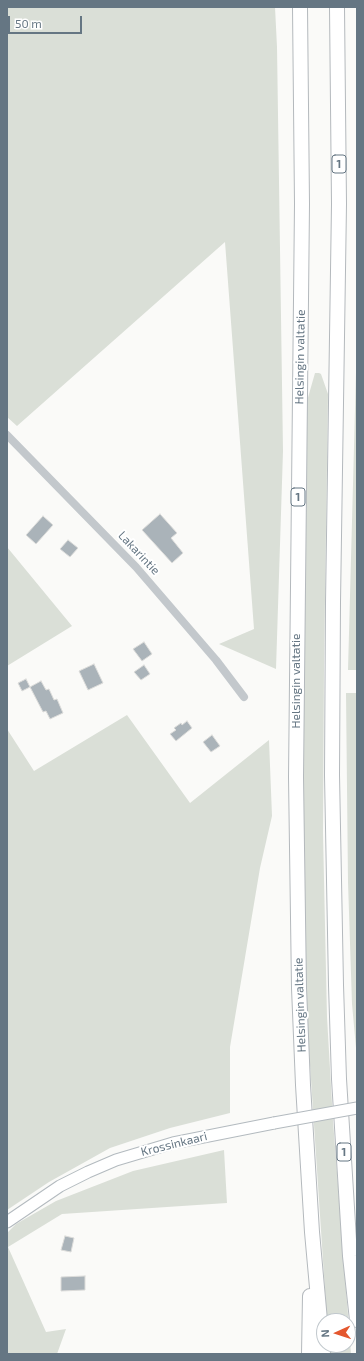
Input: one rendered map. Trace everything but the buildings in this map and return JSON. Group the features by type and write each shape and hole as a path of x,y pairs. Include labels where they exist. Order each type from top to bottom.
{"highway":[{"name":"Helsingin valtatie","path":"300,7 302,204 296,777 299,995 312,1232 323,1354"},
{"name":"1","path":"337,7 339,220 332,775 339,1079 350,1256 357,1320"},
{"path":"309,1354 312,1232"}],"street":[{"name":"Lakarintie","path":"7,435 136,567 216,660 244,697"},
{"name":"Krossinkaari","path":"7,1222 60,1186 116,1160 173,1143 357,1108"}],"shaded area":[{"path":"7,7 275,7 277,47 283,451 276,669 219,644 254,629 225,242 17,426 7,417"},
{"path":"357,335 357,670 348,670"},
{"path":"315,373 319,373 321,374 328,394 323,833 327,1017 333,1121 348,1313 326,1313 307,1019 303,834 303,667 307,401"},
{"path":"7,547 72,626 7,666"},
{"path":"346,693 357,693 357,1059 352,1004 348,882"},
{"path":"127,715 190,803 269,740 272,816 260,868 230,1047 230,1113 170,1128 110,1148 49,1182 7,1210 7,729 34,771"},
{"path":"224,1150 227,1203 62,1214 8,1247 46,1332 66,1329 57,1354 7,1354 7,1233 16,1224 56,1201 133,1171"},
{"path":"330,1353 351,1354 330,1354"}]}
